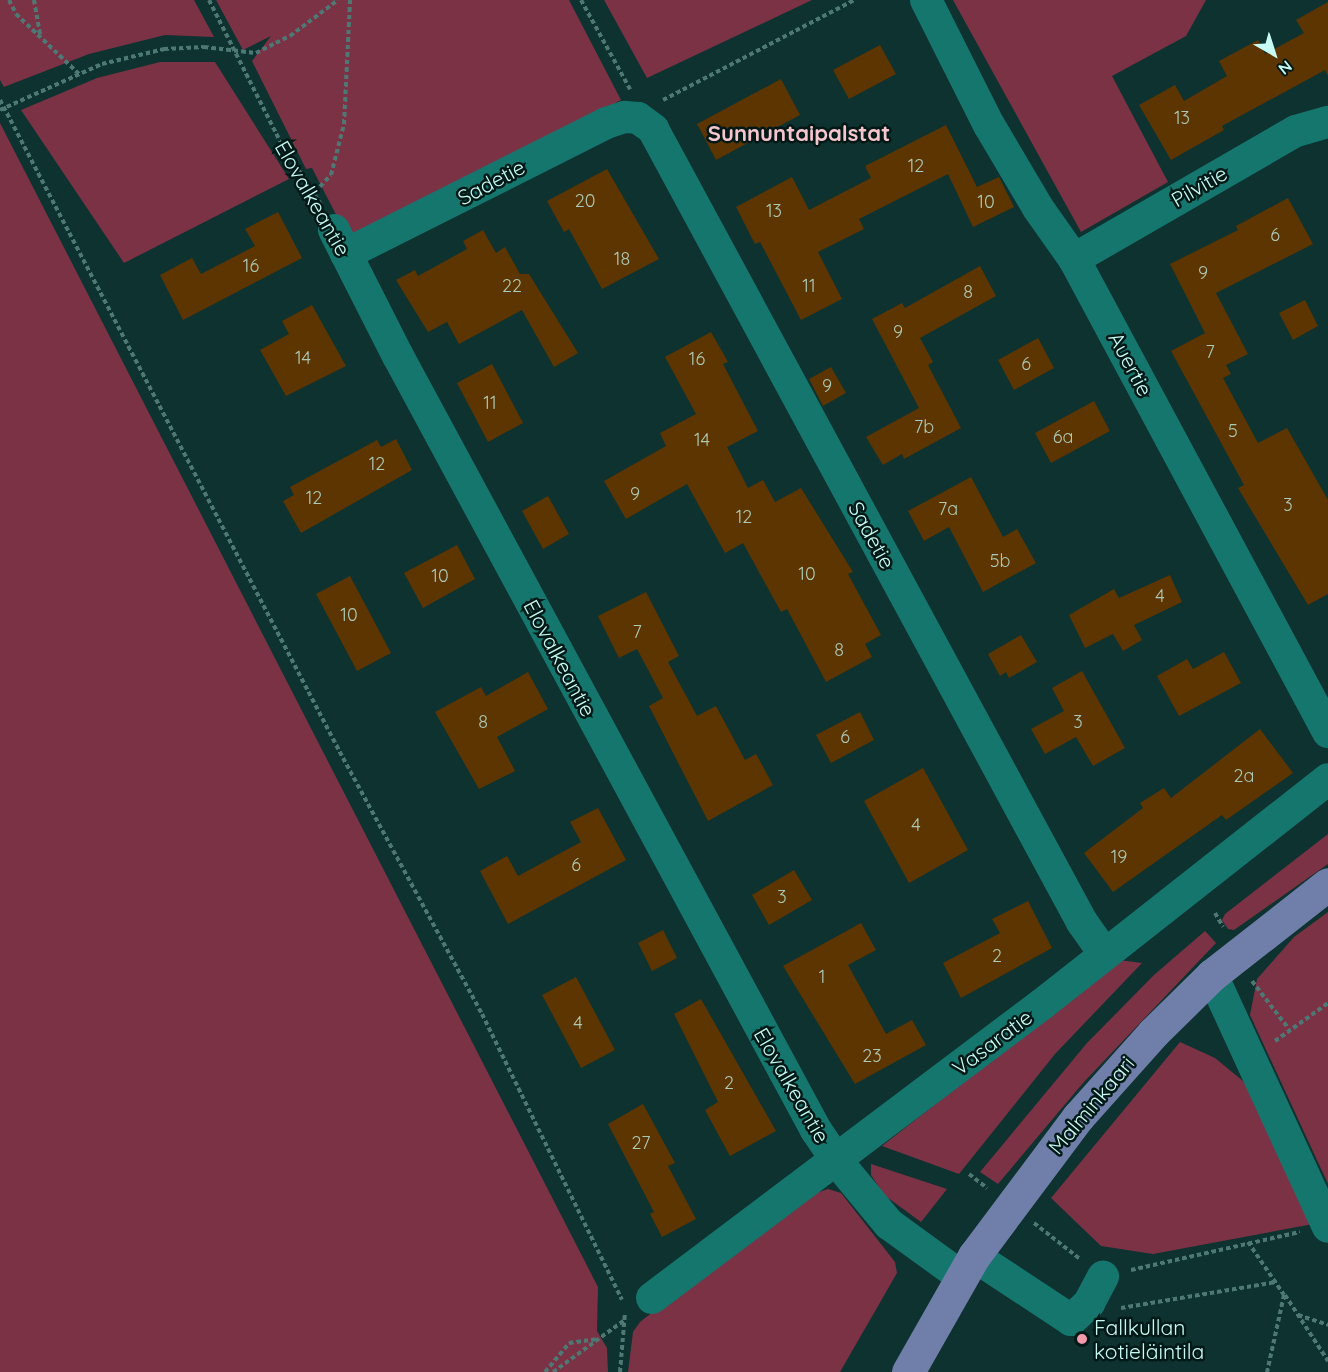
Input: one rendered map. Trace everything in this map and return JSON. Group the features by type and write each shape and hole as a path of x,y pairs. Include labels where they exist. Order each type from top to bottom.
{"main road":[{"name":"Malminkaari","path":"908,1372 968,1266 1078,1117 1153,1033 1212,975 1328,884"}],"street":[{"name":"Auertie","path":"926,0 990,125 1038,208 1074,259 1328,732"},
{"name":"Sadetie","path":"340,242 606,123 625,117 638,118 653,129 1071,901 1104,954"},
{"name":"Pilvitie","path":"1074,259 1296,131 1328,122"},
{"name":"Elovalkeantie","path":"340,242 759,1029 836,1160 904,1238 968,1266 1071,1320 1096,1290"},
{"name":"Vasaratie","path":"652,1298 836,1160 1328,779"},
{"path":"1212,975 1328,1227"}],"path":[{"path":"9,0 16,14 79,74"},
{"path":"34,0 40,37"},
{"name":"Elovalkeantie","path":"209,0 282,145 315,192 340,242"},
{"path":"2,108 102,64 164,49 204,47 238,54 256,53 290,36 338,0"},
{"path":"315,192 331,175 344,124 350,0"},
{"path":"581,0 630,87 638,118 660,102 854,0"},
{"path":"0,100 2,108 338,748 488,1025 609,1268 626,1319 620,1372"},
{"path":"1253,984 1288,1028"},
{"path":"1254,1062 1288,1028 1328,1003"},
{"path":"1028,1218 1096,1290 1106,1309 1136,1307 1276,1281"},
{"path":"1096,1290 1248,1242 1328,1227"},
{"path":"1248,1242 1328,1361"},
{"path":"1267,1372 1284,1294"},
{"path":"1298,1315 1328,1325"},
{"path":"553,1372 626,1319"},
{"path":"545,1372 569,1343 598,1339"}],"shaded area":[{"path":"0,0 194,0 214,37 165,35 89,54 4,87 0,80"},
{"path":"216,0 569,0 621,100 360,238 345,232 312,168 306,169 252,61 271,36 243,50"},
{"path":"604,0 812,0 647,78"},
{"path":"953,0 1206,0 1186,36 1112,76 1168,182 1081,232"},
{"path":"160,62 215,62 289,179 124,263 21,110 97,78"},
{"path":"0,123 598,1287 597,1331 607,1348 608,1372 0,1372"},
{"path":"1328,834 1328,864 1234,930 1228,929 1222,920 1225,914"},
{"path":"1328,912 1328,1184 1250,1015 1257,979 1294,937"},
{"path":"1205,931 1216,943 1083,1083 998,1184 980,1172 1087,1043 1154,975"},
{"path":"1119,960 1142,963 1055,1054 959,1174 882,1146"},
{"path":"1180,1042 1215,1058 1243,1081 1274,1128 1313,1224 1153,1254 1101,1246 1051,1198"},
{"path":"871,1164 947,1189 921,1222 884,1195 871,1175"},
{"path":"828,1189 841,1193 895,1262 897,1273 840,1372 628,1372 633,1332 640,1322 726,1254 810,1195"}],"building":[{"path":"1328,2 1328,76 1325,70 1222,126 1224,130 1171,160 1139,105 1175,85 1184,101 1227,76 1219,61 1258,40 1265,54 1304,33 1296,20"},
{"path":"880,45 896,74 849,99 833,70"},
{"path":"781,79 800,115 716,160 697,124"},
{"path":"946,125 977,187 999,177 1014,207 973,227 948,174 859,219 864,229 818,252 842,299 801,320 760,242 755,244 736,207 792,177 809,210 871,178 865,166"},
{"path":"607,169 659,259 602,289 569,229 564,232 547,201"},
{"path":"1288,198 1313,244 1216,293 1248,354 1226,365 1231,374 1223,378 1258,443 1287,428 1328,500 1328,594 1308,605 1238,488 1244,485 1171,351 1205,333 1170,264 1238,230 1236,226"},
{"path":"278,212 302,258 183,320 160,275 192,258 201,274 255,246 245,229"},
{"path":"483,230 496,253 505,247 520,274 529,274 578,353 554,367 522,310 459,344 447,322 428,332 396,280 415,270 418,276 467,249 463,241"},
{"path":"980,266 996,296 920,338 933,362 928,365 961,428 904,459 902,454 883,465 866,437 919,408 872,319 902,303 905,308"},
{"path":"1305,300 1318,326 1293,340 1279,313"},
{"path":"312,305 346,366 286,396 260,350 289,334 282,321"},
{"path":"711,332 728,362 723,364 758,431 727,447 748,488 763,480 775,502 801,488 853,572 848,574 881,635 865,644 872,657 826,682 787,609 781,612 743,543 725,553 687,484 626,519 604,481 666,446 660,433 696,414 665,357"},
{"path":"1038,338 1054,368 1014,390 998,360"},
{"path":"492,364 523,423 488,442 457,383"},
{"path":"831,367 846,393 823,406 809,379"},
{"path":"1094,401 1110,431 1051,463 1035,433"},
{"path":"396,439 412,470 301,533 283,501 294,495 290,487 377,440 381,447"},
{"path":"971,477 1003,537 1017,529 1036,563 983,592 949,527 924,541 908,511"},
{"path":"548,496 569,534 543,549 522,511"},
{"path":"457,545 475,579 423,608 404,573"},
{"path":"1170,575 1182,602 1134,625 1142,640 1123,651 1113,634 1085,648 1069,615 1114,589 1119,598"},
{"path":"350,576 391,653 357,671 316,594"},
{"path":"646,592 679,656 668,662 697,716 716,706 745,760 756,754 773,785 708,821 649,706 663,698 637,649 619,658 598,616"},
{"path":"1021,635 1037,662 1009,678 1006,672 1000,676 988,654"},
{"path":"1224,652 1241,683 1179,716 1157,676 1187,659 1193,669"},
{"path":"1082,671 1125,748 1093,766 1076,737 1045,754 1031,729 1064,711 1052,688"},
{"path":"528,672 548,709 497,737 515,771 479,789 435,712 481,687 486,696"},
{"path":"860,712 874,740 831,763 816,735"},
{"path":"1260,729 1293,773 1226,820 1222,815 1113,892 1084,853 1143,808 1140,803 1164,788 1171,798"},
{"path":"923,768 968,850 909,883 864,801"},
{"path":"598,808 626,860 508,924 480,871 507,856 518,876 581,842 570,822"},
{"path":"794,870 812,900 769,925 752,895"},
{"path":"1028,901 1052,948 961,998 943,963 1000,933 992,919"},
{"path":"861,923 876,950 848,965 886,1034 912,1020 926,1045 855,1084 783,966"},
{"path":"663,930 677,958 652,971 638,943"},
{"path":"576,977 615,1050 581,1068 542,995"},
{"path":"701,999 776,1131 730,1156 705,1110 718,1102 674,1014"},
{"path":"643,1104 675,1163 668,1166 696,1219 662,1237 650,1214 654,1212 608,1124"}],"place":[{"name":"Fallkullan kotieläintila","path":"1082,1339"}],"district":[{"name":"Sunnuntaipalstat","path":"799,134"}]}
